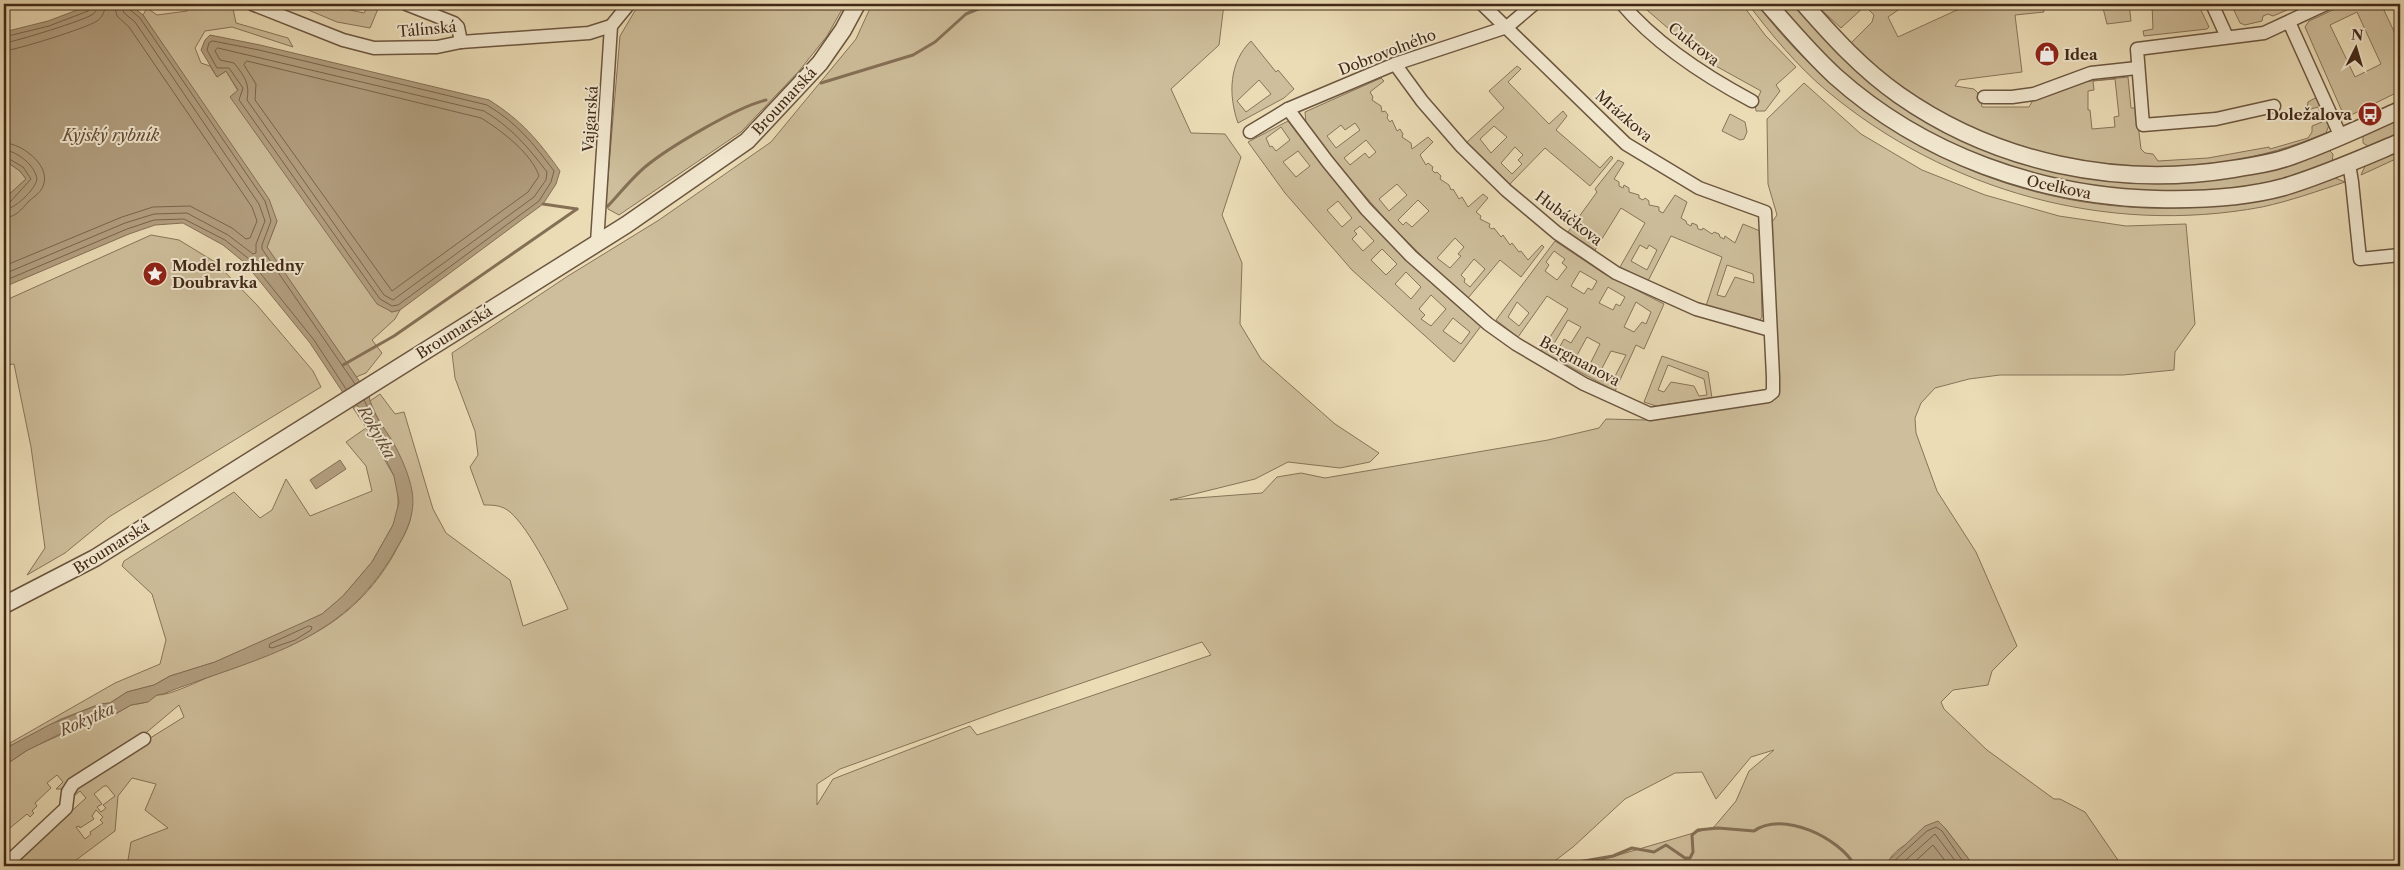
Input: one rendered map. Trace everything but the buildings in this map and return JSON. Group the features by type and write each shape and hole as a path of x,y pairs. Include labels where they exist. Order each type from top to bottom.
{"street":[{"name":"Tálínská","path":"252,4 343,40 374,48 437,47 461,42 589,33 611,26"},
{"path":"408,4 454,23 458,27 461,42"},
{"path":"611,26 629,4"},
{"name":"Broumarská","path":"4,605 95,558 597,243 747,140 820,63 843,30 857,4"},
{"name":"Mrázkova","path":"1482,4 1492,15 1508,27 1626,144 1699,188 1766,212"},
{"name":"Dobrovolného","path":"1250,132 1288,109 1395,64 1508,27 1534,4"},
{"name":"Cukrova","path":"1622,4 1664,43 1710,79 1752,101"},
{"name":"Ocelkova","path":"1768,4 1825,66 1885,114 1948,150 2021,178 2100,195 2172,199 2243,194 2283,187 2349,164 2400,142"},
{"name":"Ocelkova","path":"1804,4 1844,50 1865,69 1927,113 1956,130 2001,148 2060,166 2101,172 2152,176 2202,174 2292,156 2341,137 2400,110"},
{"path":"2212,4 2227,37"},
{"path":"2274,106 2216,119 2143,125 2137,49 2264,33 2326,4"},
{"path":"2289,22 2341,137 2352,182 2360,259 2400,255"},
{"name":"Vajgarská","path":"597,243 611,26"},
{"name":"Hubáčkova","path":"1395,64 1422,101 1462,147 1506,190 1558,233 1616,273 1696,309 1770,330"},
{"path":"1984,97 2012,97 2034,94 2091,73 2137,68"},
{"name":"Bergmanova","path":"1288,109 1366,209 1411,256 1488,324 1516,344 1584,384 1650,414 1768,396 1773,392 1766,212"},
{"path":"4,866 66,808 68,792 74,784 144,740"}],"shaded area":[{"path":"190,4 232,4 236,23 288,38 293,47 232,27 205,31 195,48 201,63 210,66 217,77 226,71 238,91 231,96 391,312 400,310 395,319 372,340 382,353 366,373 356,377 268,249 267,247 277,221 143,15 147,8 157,15 187,11"},
{"path":"294,4 328,4 337,8 339,4 351,4 350,10 364,13 368,6 365,4 380,4 370,28 337,22"},
{"path":"639,4 845,4 827,36 799,71 741,132 619,215 608,209 606,201 620,36"},
{"path":"872,4 1224,4 1219,45 1171,89 1191,133 1225,134 1241,157 1222,215 1242,263 1240,324 1261,359 1335,424 1379,453 1370,462 1340,468 1288,462 1255,479 1170,500 1262,493 1277,477 1301,473 1325,478 1548,440 1599,428 1606,419 1645,420 1774,400 1779,386 1770,225 1777,215 1768,184 1767,119 1804,83 1861,134 1922,170 1985,195 2059,216 2126,226 2186,224 2195,324 2175,352 2174,370 2123,375 2000,375 1969,379 1935,388 1921,403 1915,418 1916,433 1937,491 1976,552 2017,646 1992,671 1988,685 1953,690 1941,702 1944,709 1987,750 2054,799 2060,799 2085,812 2122,866 1974,866 1945,828 1903,846 1890,858 1887,866 1581,866 1714,827 1736,801 1749,771 1774,750 1751,757 1716,799 1702,772 1675,773 1625,799 1573,847 1548,866 116,866 128,860 131,842 168,828 145,810 156,784 132,778 118,796 115,831 68,866 38,866 35,862 28,866 11,866 86,798 80,791 73,797 71,793 134,748 184,717 179,705 141,737 61,789 56,789 63,782 57,775 47,783 51,788 35,803 37,806 32,811 34,813 30,817 27,814 10,828 8,827 4,830 4,766 29,749 107,714 117,713 131,705 143,703 157,695 177,690 293,644 338,618 358,601 377,580 406,531 411,516 412,499 405,470 370,401 380,394 395,414 404,412 433,509 446,533 510,580 523,626 568,609 542,557 518,520 504,508 484,505 470,467 478,455 475,431 455,378 452,353 568,276 659,220 771,142 856,39","holes":["1202,642 1211,655 977,735 970,726 833,779 817,805 817,784 840,769 1003,710","104,786 107,786 115,796 103,805 106,808 101,812 97,807 102,804 94,794","96,810 103,817 100,820 103,823 90,832 91,834 85,839 76,827 79,826 80,828 94,819 92,816"]},
{"path":"1640,4 1742,4 1765,35 1796,67 1776,85 1780,91 1765,111 1756,111 1755,104 1761,91 1705,60"},
{"path":"1748,4 1757,4 1800,54 1849,98 1902,135 1959,165 2019,187 2082,202 2147,208 2214,206 2245,202 2335,178 2345,182 2262,207 2204,214 2146,215 2088,209 2031,197 1977,179 1924,155 1874,126 1827,91 1805,71"},
{"path":"1773,4 1796,4 1812,24 1923,114 2106,176 2329,150 2333,154 2332,164 2257,187 2176,197 2067,188 1947,147 1850,85"},
{"path":"1815,4 1881,4 1882,7 1887,4 1899,4 1901,8 1888,17 1898,37 1970,4 2053,4 2043,5 2044,12 2015,15 2022,72 1959,80 1955,86 1974,89 1978,93 1977,99 1981,101 1982,107 2029,107 2033,100 2082,82 2128,77 2131,108 2136,108 2141,149 2145,153 2153,154 2158,161 2208,158 2269,147 2270,149 2308,138 2312,132 2312,126 2322,122 2318,107 2307,110 2308,102 2315,98 2319,102 2329,125 2326,133 2276,150 2226,162 2174,167 2122,166 2071,159 2020,146 1972,127 1925,103 1895,83 1849,45 1872,22 1874,15 1865,6 1841,28","holes":["2115,79 2119,116 2114,117 2115,127 2092,129 2090,110 2088,110 2088,91 2094,90 2093,81"]},
{"path":"2102,4 2129,4 2131,21 2107,24"},
{"path":"2152,4 2198,4 2209,27 2207,29 2144,36 2143,31 2153,29"},
{"path":"2231,4 2246,4 2249,9 2258,5 2259,8 2262,7 2261,4 2296,4 2294,7 2273,16 2268,14 2263,16 2262,21 2245,25 2240,23"},
{"path":"2346,4 2381,4 2400,44 2400,91 2345,118 2305,27 2309,21","holes":["2357,12 2381,64 2355,77 2330,25"]},
{"path":"1251,41 1276,72 1278,70 1294,89 1284,98 1238,123 1232,90 1235,69 1244,49","holes":["1259,80 1271,94 1246,112 1237,101"]},
{"path":"1517,66 1521,69 1508,82 1549,124 1563,111 1567,116 1556,130 1600,168 1611,156 1613,158 1590,186 1545,148 1510,184 1467,142 1504,108 1489,91","holes":["1494,126 1507,137 1491,153 1480,139","1515,147 1523,155 1518,160 1522,164 1512,174 1501,163"]},
{"path":"1381,78 1384,81 1370,92 1373,97 1372,100 1381,106 1382,112 1385,111 1388,115 1387,118 1390,122 1392,120 1397,131 1400,129 1403,134 1402,137 1411,143 1412,149 1428,137 1433,142 1420,155 1426,165 1428,163 1433,167 1432,170 1441,176 1440,179 1449,185 1451,190 1453,189 1459,199 1462,197 1468,207 1483,194 1488,198 1476,212 1481,216 1480,219 1490,224 1489,227 1494,228 1501,237 1503,235 1510,245 1512,243 1528,260 1542,245 1544,247 1521,277 1500,260 1468,298 1423,257 1362,193 1306,123 1305,112","holes":["1355,123 1360,130 1336,148 1327,136 1341,125 1345,130","1366,140 1376,152 1369,158 1365,153 1350,165 1344,158","1397,184 1407,195 1389,211 1379,199","1418,200 1429,211 1412,227 1406,222 1403,225 1398,220","1455,238 1464,247 1458,254 1461,256 1450,268 1437,258","1474,259 1485,269 1470,287 1464,282 1465,279 1461,275"]},
{"path":"1730,114 1745,122 1747,132 1744,139 1740,140 1722,131"},
{"path":"2400,116 2400,136 2371,148 2363,143 2363,135"},
{"path":"1288,121 1332,177 1378,230 1427,279 1481,326 1454,362 1352,270 1285,193 1248,142","holes":["1281,127 1290,140 1276,151 1272,146 1270,147 1266,138","1298,151 1310,166 1296,177 1283,162","1338,201 1352,218 1342,227 1327,210","1360,226 1374,241 1363,251 1352,239 1357,234 1354,231","1382,249 1397,264 1386,275 1371,260","1406,272 1421,287 1411,299 1395,284","1431,295 1446,309 1431,326 1421,319 1425,315 1419,309","1453,318 1470,332 1461,344 1443,331"]},
{"path":"2400,149 2400,157 2361,175 2366,164"},
{"path":"4,160 20,171 26,179 4,199"},
{"path":"1618,160 1624,163 1614,179 1619,182 1619,186 1623,188 1624,185 1629,188 1629,192 1639,195 1639,198 1643,200 1645,198 1649,201 1649,205 1659,207 1659,211 1663,213 1675,195 1687,202 1681,218 1691,226 1692,223 1697,225 1698,229 1702,230 1703,228 1712,234 1714,232 1724,239 1725,236 1735,243 1743,224 1760,231 1762,317 1760,320 1706,306 1722,257 1671,236 1648,281 1620,267 1645,223 1621,208 1595,250 1568,232 1597,192 1595,189","holes":["1640,245 1647,249 1649,245 1657,250 1647,270 1631,261","1727,265 1753,274 1754,283 1735,277 1725,297 1717,295"]},
{"path":"151,235 179,240 215,262 257,305 313,371 321,387 109,517 65,553 27,575 45,548 31,447 14,364 4,365 4,301"},
{"path":"1555,241 1603,273 1664,304 1644,349 1636,345 1615,391 1541,351 1568,309 1547,296 1518,337 1496,320","holes":["1554,251 1565,259 1562,263 1567,267 1557,280 1545,271 1549,265 1546,262","1580,271 1597,281 1592,290 1588,288 1584,294 1571,286","1608,287 1625,297 1620,306 1616,304 1613,310 1599,303","1517,302 1529,313 1519,326 1508,317","1636,302 1651,312 1646,324 1642,322 1634,332 1624,327","1568,320 1581,327 1571,343 1564,339 1558,350 1552,347","1587,337 1600,344 1589,366 1575,359","1611,351 1626,355 1613,380 1600,372"]},
{"path":"1662,356 1708,372 1712,398 1656,406 1644,402","holes":["1668,365 1704,379 1707,395 1699,396 1694,386 1671,382 1664,392 1658,390"]},
{"path":"366,428 394,476 398,491 398,513 372,562 343,596 322,614 292,628 215,662 170,676 154,685 127,692 110,703 100,704 61,719 10,746 10,743 115,683 160,664 166,640 152,594 122,566 124,561 234,492 260,518 272,510 286,479 310,516 372,491 366,466 346,442"}],"water":[{"name":"Kyjský rybník","path":"93,4 130,4 143,15 269,199 277,221 267,247 369,395 375,414 393,442 409,478 413,508 403,537 373,583 349,608 322,628 294,644 263,658 157,695 148,702 131,705 117,713 107,714 58,735 26,751 4,766 4,754 10,746 51,724 100,704 110,703 127,692 154,685 170,676 215,662 322,614 343,596 372,562 393,525 399,502 394,476 381,450 310,343 245,263 223,245 183,223 155,225 129,234 4,287 4,199 26,179 20,171 4,160 4,32 48,21"},
{"path":"210,35 260,45 489,100 520,123 544,150 560,171 556,184 543,204 400,310 392,312 377,304 230,97 238,90 226,71 217,77 201,50 205,40"},
{"path":"340,460 346,469 316,489 310,480"},
{"path":"1938,821 1974,866 1887,866 1889,860 1925,826"}],"waterway":[{"path":"821,83 913,55 935,42 966,14 990,4"},
{"path":"608,206 640,171 670,149 721,119 766,100"},
{"path":"543,204 577,209"},
{"path":"343,365 394,336 577,209"},
{"path":"1571,866 1578,862 1613,856 1632,848 1654,852 1666,845 1685,858 1690,858 1693,852 1692,835 1698,830 1718,828 1754,831 1766,825 1779,824 1794,825 1824,837 1848,856 1855,866"}],"place":[{"name":"Idea","path":"2047,54"},
{"name":"Doležalova","path":"2370,114"},
{"name":"Model rozhledny Doubravka","path":"155,274"}],"water label":[{"name":"Rokytka","path":"377,432"},
{"name":"Rokytka","path":"87,719"}]}
